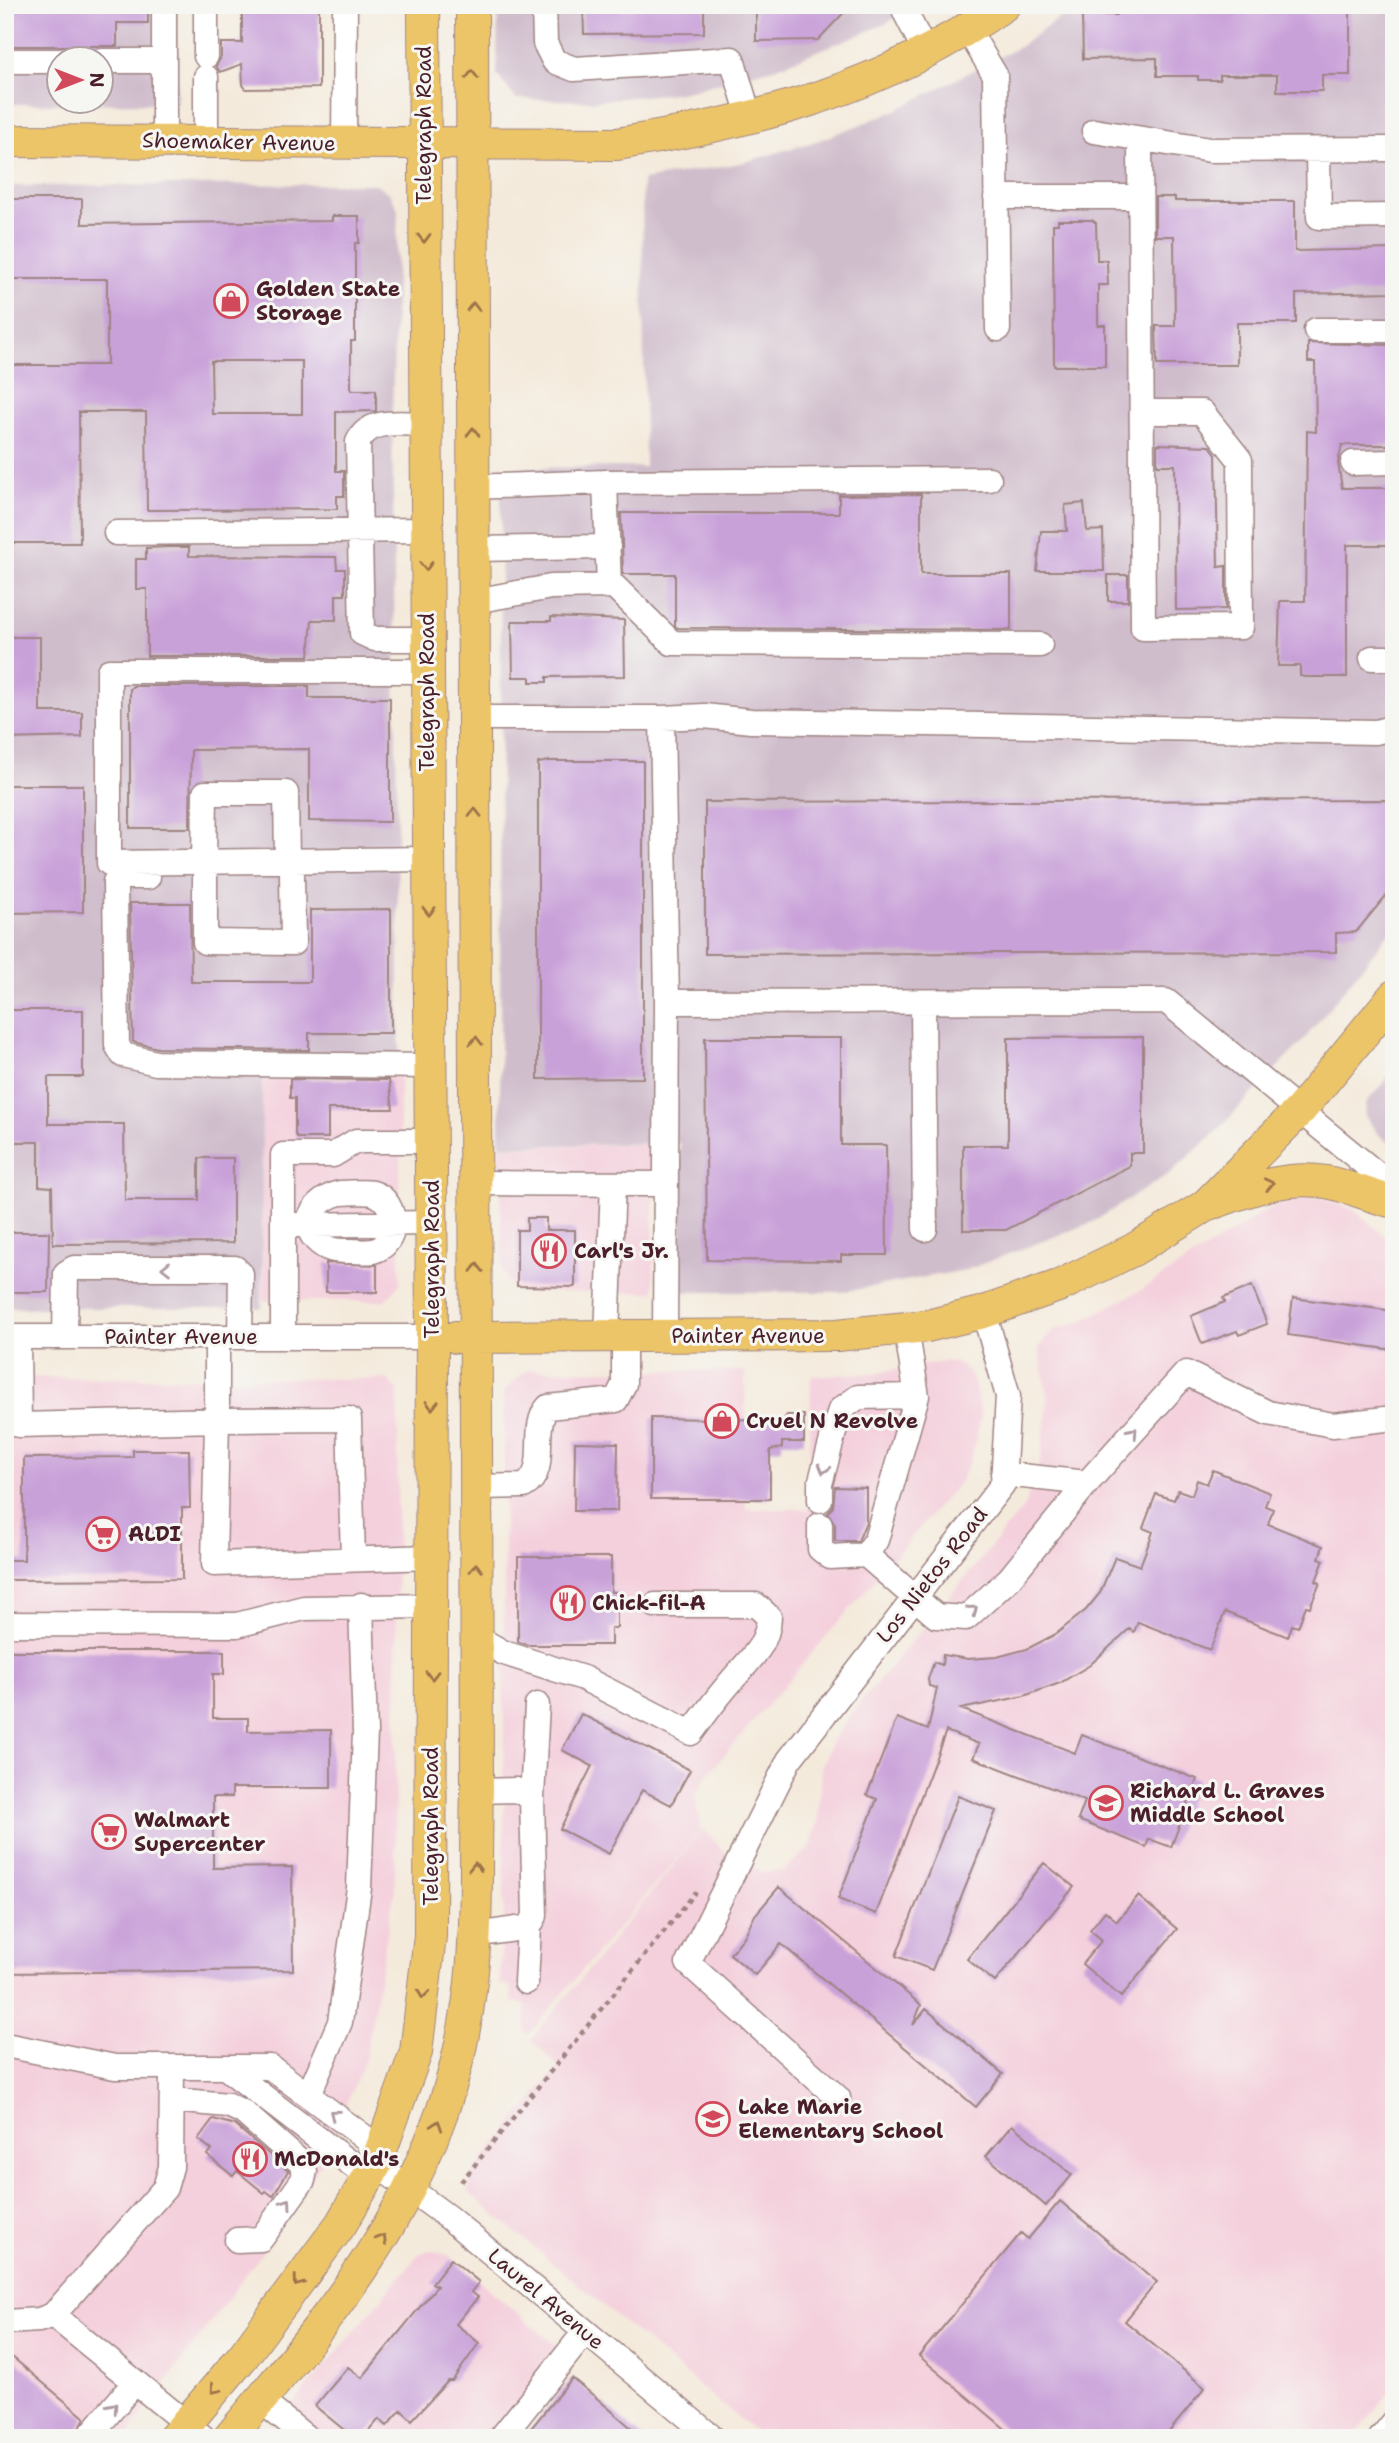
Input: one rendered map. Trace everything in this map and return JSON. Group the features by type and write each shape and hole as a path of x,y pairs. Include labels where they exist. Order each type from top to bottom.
{"main road":[{"name":"Telegraph Road","path":"188,2433 333,2235 376,2164 416,2052 430,1936 432,1223 424,5"},
{"name":"Telegraph Road","path":"229,2438 341,2302 412,2188 448,2091 463,2034 475,1935 477,1336 472,5"},
{"name":"Shoemaker Avenue","path":"5,141 617,144 750,120 859,84 926,53 968,30 1004,5"},
{"path":"427,601 474,601"},
{"path":"1301,1110 1394,996"},
{"name":"Painter Avenue","path":"432,1337 837,1335 905,1328 984,1312 1061,1285 1133,1250 1205,1206 1301,1110"},
{"path":"1205,1206 1259,1186 1293,1179 1328,1182 1394,1202"},
{"path":"432,1606 476,1637"},
{"path":"430,1936 475,1935"}],"street":[{"path":"164,5 164,142"},
{"path":"206,5 206,142"},
{"path":"344,144 345,5"},
{"path":"544,5 545,43 554,61 573,69 732,59 750,120"},
{"path":"905,5 905,12 926,53"},
{"path":"968,30 995,75 998,329"},
{"path":"5,61 46,61"},
{"path":"116,61 164,61"},
{"path":"1094,131 1210,150 1394,149"},
{"path":"1140,139 1143,628 1241,627 1240,460 1202,412 1142,412"},
{"path":"1318,150 1319,217 1394,216"},
{"path":"996,197 1140,197"},
{"path":"1316,330 1394,330"},
{"path":"426,424 373,425 362,433 358,442 362,633 375,639 427,639"},
{"path":"1353,463 1394,462"},
{"path":"472,487 605,482 989,479"},
{"path":"605,482 609,586"},
{"path":"116,533 426,530"},
{"path":"474,549 608,547"},
{"path":"474,601 551,587 614,586 672,643 1040,645"},
{"path":"427,671 109,671 108,863 204,869 429,866"},
{"path":"474,718 704,716 751,721 1376,732 1394,727"},
{"path":"662,718 667,1002 666,1336"},
{"path":"205,793 286,793 290,868 293,943 205,942 205,793"},
{"path":"204,869 120,877 115,882 117,1045 123,1055 156,1063 430,1066"},
{"path":"667,1002 1166,1001 1394,1188"},
{"path":"923,1002 925,1229"},
{"path":"283,1337 283,1156 334,1156 356,1141 431,1141"},
{"path":"476,1183 666,1184"},
{"path":"476,1487 524,1486 530,1482 537,1468 539,1419 548,1406 616,1400 624,1384 616,1336 613,1184"},
{"path":"340,1192 372,1193 383,1198 389,1205 395,1223 387,1242 373,1251 333,1251 314,1238 310,1225 315,1205 340,1192"},
{"path":"395,1223 432,1223"},
{"path":"284,1226 310,1225"},
{"path":"65,1337 66,1273 75,1268 234,1268 241,1274 217,1420 214,1564 432,1557"},
{"name":"Los Nietos Road","path":"838,2098 688,1963 766,1812 789,1760 1003,1484 1008,1396 984,1312"},
{"path":"866,1555 876,1540 917,1396 905,1328"},
{"path":"12,1337 19,1425 349,1419 354,1559"},
{"name":"Painter Avenue","path":"12,1337 432,1337"},
{"path":"917,1396 858,1397 840,1410 820,1484 820,1549 830,1557 866,1555 936,1616 966,1618 1009,1578 1087,1483 1186,1373 1268,1413 1333,1425 1394,1418"},
{"path":"1003,1474 1087,1483"},
{"path":"5,1624 237,1625 304,1608 361,1605 432,1606"},
{"path":"309,2094 340,2022 359,1888 365,1732 361,1605"},
{"path":"476,1637 503,1653 583,1678 691,1733 729,1683 758,1653 769,1629 769,1617 756,1605 655,1605"},
{"path":"526,1982 529,1927 535,1916 532,1798 537,1705"},
{"path":"477,1791 516,1790 532,1798"},
{"path":"475,1935 529,1927"},
{"path":"5,2045 115,2067 172,2068 225,2067 271,2067 367,2139 376,2164 355,2167 225,2067"},
{"path":"5,2322 39,2320 53,2315 164,2188 171,2167 172,2068"},
{"path":"172,2100 228,2105 243,2112 300,2162 305,2171 303,2180 261,2239 237,2240"},
{"name":"Laurel Avenue","path":"376,2164 412,2188 713,2438"},
{"path":"53,2315 135,2382 188,2433"},
{"path":"501,2438 585,2332"},
{"path":"92,2433 135,2382"},
{"path":"260,2400 307,2438"},
{"path":"1381,2438 1394,2422"}],"path":[{"path":"461,2182 699,1888"}],"shaded area":[{"path":"5,5 177,5 177,103 116,103 116,46 46,46 46,104 5,104"},
{"path":"498,5 918,5 883,25 777,67 684,92 592,101 516,99 497,75"},
{"path":"1077,5 1394,5 1394,927 1302,1042 1213,1135 1170,1173 1093,1222 966,1270 842,1292 681,1292 680,1143 500,1146 501,468 645,467 642,180 741,163 817,141 890,113 1019,47"},
{"path":"376,184 390,194 398,209 392,414 400,1075 262,1079 262,1308 5,1308 5,186"},
{"path":"1394,1070 1394,1147 1378,1134 1365,1116 1367,1102"},
{"path":"400,1077 400,1284 384,1301 263,1301 262,1080"},
{"path":"652,1144 654,1292 521,1292 511,1285 502,1271 500,1147"},
{"name":"Richard L. Graves Middle School","path":"1320,1198 1353,1209 1394,1244 1394,2387 1352,2438 762,2438 468,2192 474,2170 559,2067 531,2040 703,1829 731,1858 761,1872 783,1871 810,1848 818,1822 821,1767 832,1742 852,1713 1024,1507 1041,1459 1048,1400 1039,1348 1045,1340 1056,1329 1080,1322 1141,1290 1283,1200"},
{"path":"948,1361 963,1366 973,1380 981,1417 971,1458 961,1480 707,1775 695,1795 701,1830 528,2035 525,2032 526,2004 511,2002 512,1987 499,1984 504,1914 504,1391 527,1370 745,1371 746,1509 808,1509 811,1376 876,1373"},
{"path":"5,1377 387,1379 398,1390 395,1889 365,2060 322,2162 273,2238 125,2438 5,2438"},
{"path":"429,2250 448,2255 562,2350 491,2438 265,2438 419,2254"}],"building":[{"path":"5,5 148,5 148,23 117,23 117,46 5,46"},
{"path":"242,5 319,5 319,88 246,89 243,85 242,64 220,72 216,66 221,57 221,43 242,43"},
{"path":"583,5 704,5 704,33 584,34"},
{"path":"756,5 851,5 818,40 756,41"},
{"path":"1117,5 1350,9 1350,75 1322,75 1322,91 1277,91 1277,75 1220,75 1220,80 1198,80 1198,76 1157,76 1157,58 1083,59 1082,15 1117,15"},
{"path":"1155,197 1175,197 1175,201 1295,201 1295,251 1394,249 1394,292 1296,294 1296,323 1237,323 1237,365 1157,365 1156,326 1175,326 1174,236 1155,236"},
{"path":"5,199 82,199 82,224 332,221 332,216 359,216 359,243 355,243 355,341 351,341 351,390 376,390 376,411 336,412 336,471 344,471 344,496 337,496 337,509 147,510 146,412 79,412 80,543 9,543 9,520 5,520 5,365 107,365 107,279 5,279","holes":["211,361 302,361 302,414 212,414"]},
{"path":"1058,220 1092,220 1096,223 1097,260 1107,260 1108,285 1098,285 1098,325 1105,325 1105,366 1054,366 1053,224 1058,224"},
{"path":"1308,343 1394,345 1394,445 1342,445 1338,463 1342,488 1394,488 1394,545 1347,545 1347,677 1305,677 1300,676 1300,666 1278,666 1280,601 1305,601 1307,431 1316,432 1315,362 1308,362"},
{"path":"1157,444 1210,446 1216,454 1218,567 1226,566 1226,609 1176,610 1175,465 1157,465"},
{"path":"921,494 921,574 1011,574 1011,630 678,628 675,626 675,574 623,574 621,513 839,513 839,495"},
{"path":"1084,503 1087,531 1103,530 1104,571 1037,571 1041,531 1067,531 1065,505"},
{"path":"189,547 189,556 336,557 337,569 345,569 345,595 336,595 336,620 312,620 309,656 147,656 147,589 136,589 136,559 146,559 146,548"},
{"path":"1108,575 1128,575 1128,601 1108,601"},
{"path":"551,617 624,620 625,676 547,677 547,682 530,682 530,677 513,677 512,621 551,621"},
{"path":"5,637 40,637 40,712 82,712 82,737 5,739"},
{"path":"133,686 309,686 309,698 390,698 390,822 309,821 309,749 191,750 190,828 130,828 130,689"},
{"path":"643,761 643,1078 538,1079 538,763"},
{"path":"5,785 83,785 83,912 5,913"},
{"path":"1394,800 1394,886 1356,932 1336,933 1336,952 705,954 705,802"},
{"path":"130,903 190,903 191,982 310,982 310,910 391,909 391,1033 309,1033 309,1050 158,1048 133,1042"},
{"path":"10,1010 83,1010 83,1077 48,1077 48,1124 124,1124 125,1200 199,1200 199,1158 233,1158 233,1243 53,1244 52,1187 39,1186 39,1142 5,1142 5,1029 10,1029"},
{"path":"1143,1037 1143,1153 1130,1153 1130,1166 1006,1230 963,1230 963,1145 1008,1145 1008,1038"},
{"path":"705,1038 841,1038 841,1145 886,1145 887,1255 841,1255 841,1261 707,1260"},
{"path":"290,1079 389,1080 393,1109 328,1109 328,1138 298,1138 295,1134 295,1098 290,1098"},
{"path":"527,1218 546,1218 546,1230 575,1230 575,1287 517,1286 517,1230 527,1230"},
{"path":"5,1232 49,1232 48,1292 5,1292"},
{"path":"326,1263 377,1265 377,1292 326,1292"},
{"path":"1252,1286 1267,1324 1239,1335 1237,1331 1202,1344 1191,1316 1225,1302 1223,1298"},
{"path":"1293,1298 1394,1311 1394,1350 1288,1335"},
{"path":"787,1415 804,1415 804,1442 782,1442 782,1448 770,1450 770,1499 651,1499 651,1418 783,1420"},
{"path":"575,1442 618,1443 617,1511 574,1511"},
{"name":"ALDI","path":"133,1450 189,1450 190,1508 182,1508 182,1579 5,1580 5,1560 24,1560 24,1458 133,1457"},
{"path":"1213,1470 1270,1493 1265,1506 1273,1509 1268,1524 1323,1546 1319,1558 1324,1560 1316,1581 1320,1583 1310,1607 1306,1606 1298,1627 1292,1625 1288,1637 1225,1612 1210,1650 1138,1622 1134,1632 1129,1629 1090,1665 1060,1683 1024,1696 961,1709 1075,1753 1082,1735 1197,1779 1171,1847 1149,1839 1146,1847 1078,1820 1085,1801 973,1758 979,1744 946,1731 876,1914 838,1899 877,1799 867,1795 897,1718 928,1730 937,1688 929,1686 928,1679 934,1662 942,1665 943,1655 968,1659 997,1657 1027,1649 1056,1634 1086,1610 1100,1593 1115,1557 1140,1566 1153,1532 1143,1528 1156,1494 1174,1500 1178,1490 1192,1495 1197,1480 1207,1484"},
{"path":"835,1487 866,1488 866,1522 858,1541 835,1541 835,1524 828,1513 833,1507"},
{"path":"518,1557 611,1557 611,1592 617,1592 617,1628 611,1628 611,1645 528,1645 518,1642"},
{"name":"Walmart Supercenter","path":"5,1651 224,1651 224,1674 213,1674 213,1718 248,1718 248,1731 331,1730 331,1788 232,1788 232,1797 213,1797 213,1868 292,1867 293,1970 5,1973"},
{"path":"581,1714 690,1770 671,1805 642,1790 609,1854 560,1829 592,1766 562,1750"},
{"path":"958,1796 996,1811 932,1970 896,1956"},
{"path":"1044,1863 1074,1887 995,1982 967,1959"},
{"path":"779,1887 921,2005 913,2025 926,2009 1003,2074 976,2107 781,1944 755,1975 730,1954 744,1937 755,1915"},
{"path":"1138,1896 1177,1929 1121,1997 1082,1964 1102,1940 1090,1930 1105,1911 1117,1921"},
{"name":"McDonald's","path":"213,2119 235,2125 288,2171 273,2196 266,2191 264,2193 237,2171 233,2176 207,2155 212,2150 198,2139"},
{"path":"1012,2125 1072,2175 1046,2206 986,2156"},
{"path":"1060,2201 1157,2282 1125,2321 1205,2388 1164,2438 1016,2438 919,2356 1021,2233 1028,2239"},
{"path":"451,2259 479,2282 471,2292 478,2297 456,2324 479,2343 452,2381 448,2381 412,2420 401,2410 387,2426 379,2419 363,2438 354,2438 315,2406 348,2367 362,2378 437,2286 432,2283"},
{"path":"5,2351 85,2418 78,2430 78,2438 5,2438"},
{"path":"572,2378 599,2400 643,2438 523,2438"}],"place":[{"name":"Golden State Storage","path":"231,301"},
{"name":"Carl's Jr.","path":"549,1251"},
{"name":"Cruel N Revolve","path":"722,1421"},
{"name":"ALDI","path":"103,1534"},
{"name":"Chick-fil-A","path":"568,1603"},
{"name":"Richard L. Graves Middle School","path":"1106,1803"},
{"name":"Walmart Supercenter","path":"109,1832"},
{"name":"Lake Marie Elementary School","path":"713,2119"},
{"name":"McDonald's","path":"250,2159"}]}
